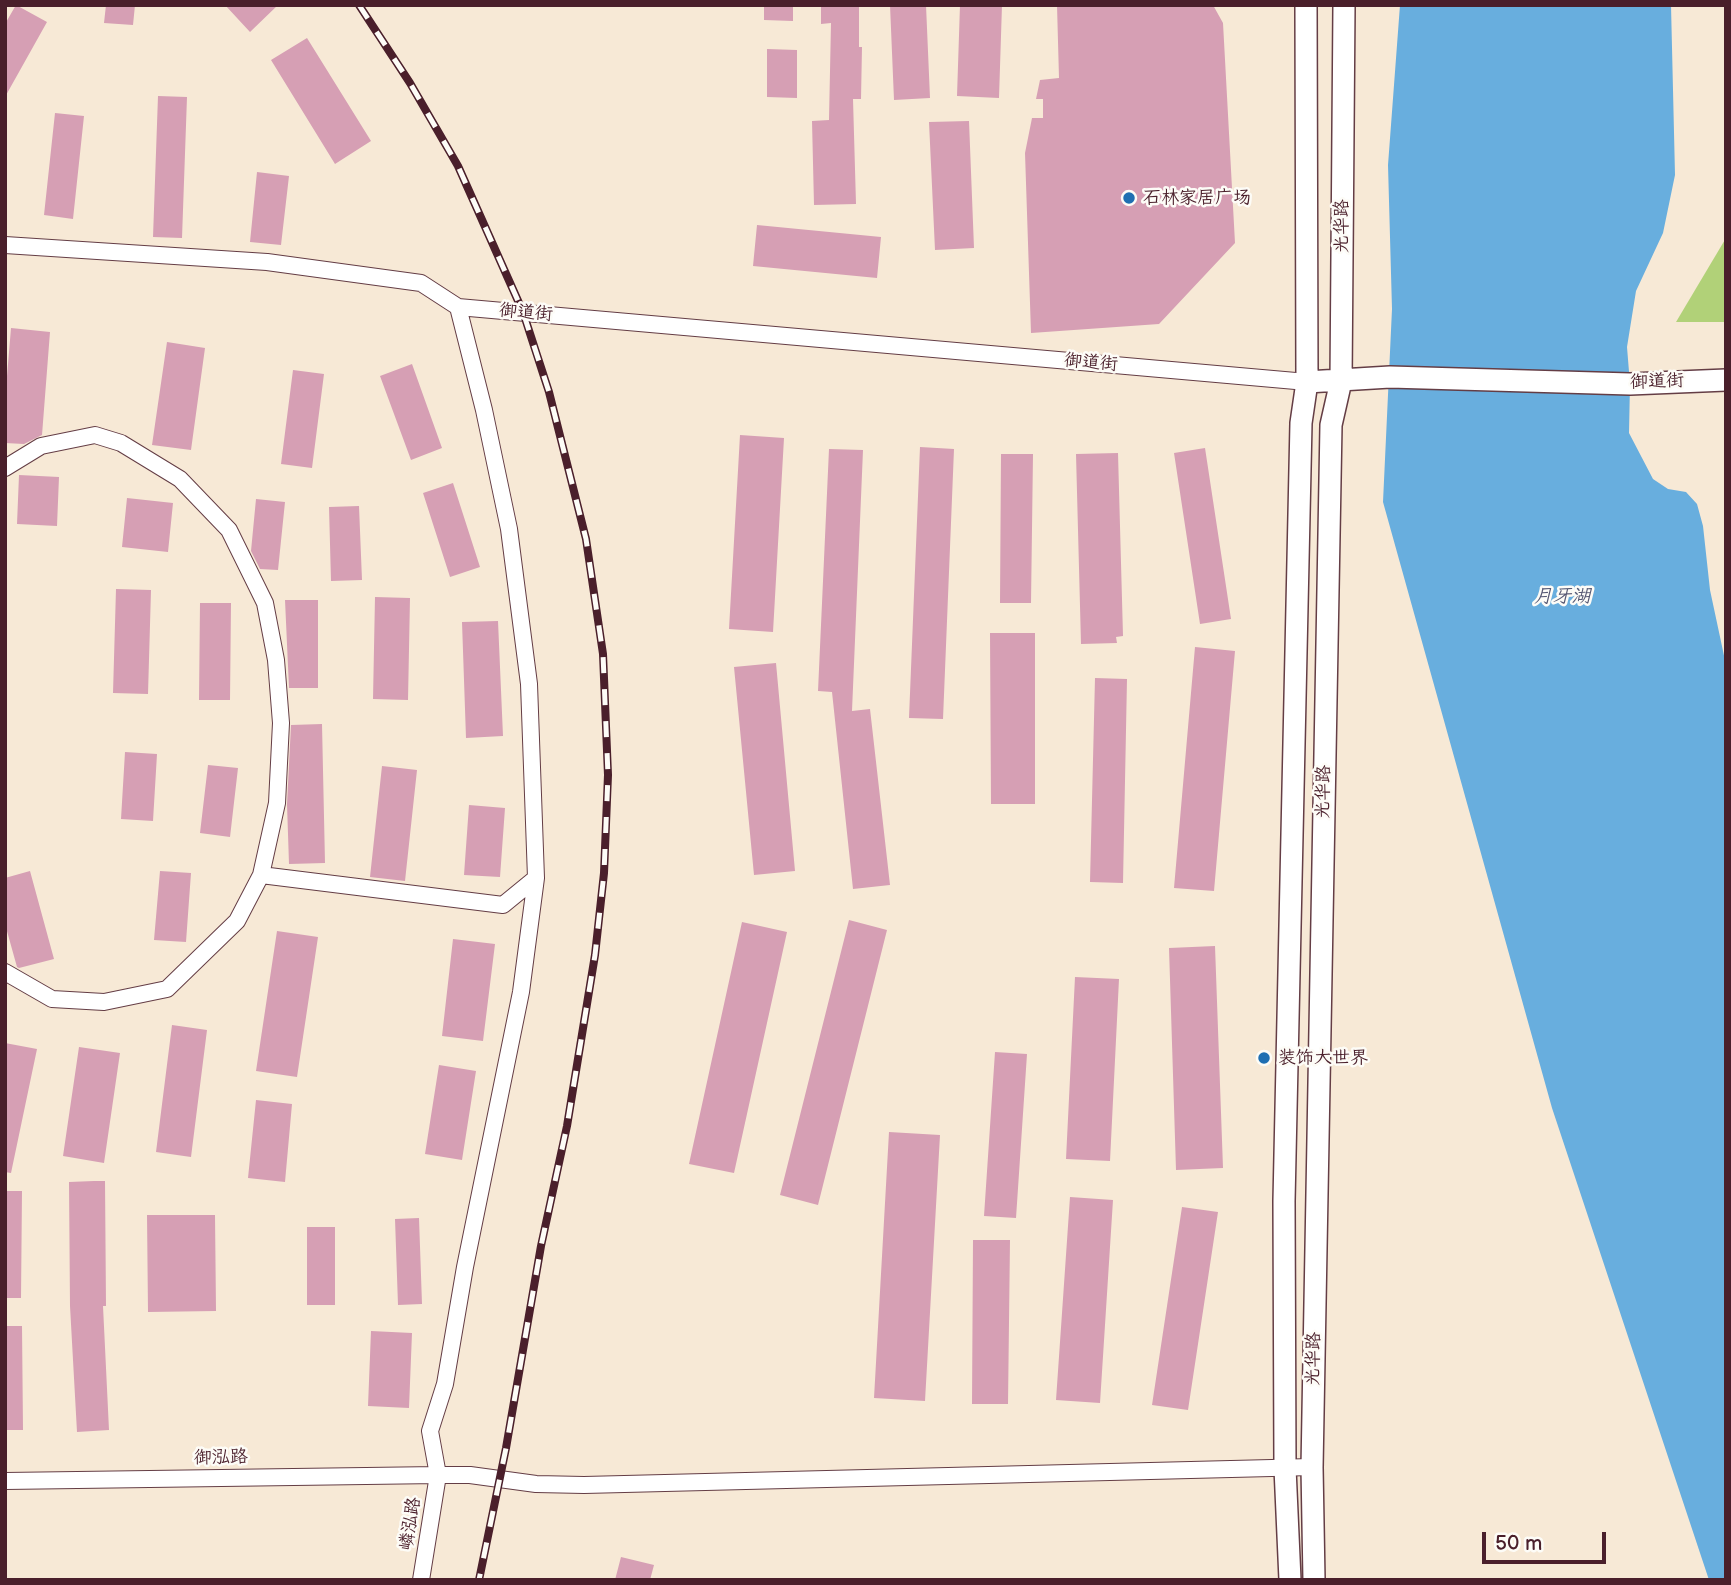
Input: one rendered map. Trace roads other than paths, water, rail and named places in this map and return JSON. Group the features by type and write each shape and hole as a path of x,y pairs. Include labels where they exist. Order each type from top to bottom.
{"main road":[{"name":"光华路","path":"1290,1580 1285,1468 1284,1187 1301,423 1307,382 1306,5"},
{"name":"光华路","path":"1314,1580 1312,1467 1331,425 1341,381 1344,5"},
{"path":"1307,382 1390,377 1630,384 1726,380"}],"street":[{"path":"5,245 267,262 421,283 458,307"},
{"name":"御道街","path":"458,307 1307,382"},
{"name":"嶙泓路","path":"421,1580 438,1475 430,1431 445,1384 467,1254 521,992 536,878 529,684 509,530 484,410 458,307"},
{"path":"5,468 41,446 95,435 121,443 180,479 229,530 265,603 276,660 281,723 277,803 261,875 237,921 167,989 104,1002 52,999 5,972"},
{"path":"261,875 503,905 536,878"},
{"name":"御泓路","path":"5,1481 470,1475 536,1483 583,1485 1312,1467"}],"water":[{"name":"月牙湖","path":"1400,5 1671,5 1675,175 1663,233 1636,291 1627,347 1630,384 1629,433 1653,479 1668,489 1686,492 1697,504 1703,526 1710,590 1726,665 1726,1580 1709,1580 1552,1108 1383,502 1392,309 1388,165"}],"railway":[{"path":"359,5 410,83 458,166 523,312 549,392 586,539 603,654 608,775 604,873 595,955 567,1126 541,1246 506,1448 479,1580"}],"place":[{"name":"石林家居广场","path":"1129,198"},
{"name":"装饰大世界","path":"1264,1058"}]}
